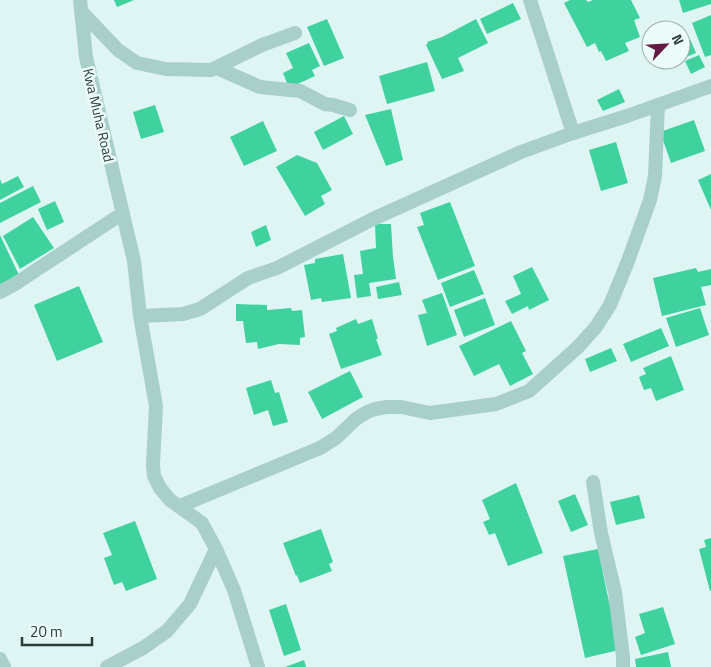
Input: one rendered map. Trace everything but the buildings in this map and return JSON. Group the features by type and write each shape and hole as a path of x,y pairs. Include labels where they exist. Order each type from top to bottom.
{"street":[{"path":"530,0 573,133"},
{"path":"81,6 118,50 137,63 166,69 211,70 262,45 295,33"},
{"name":"Kwa Muha Road","path":"81,6 86,57 134,261 140,316 156,406 154,476 160,488 170,500 202,523 234,590 258,667"},
{"path":"217,68 260,87 300,92 325,104 333,104 350,110"},
{"path":"140,316 183,314 200,309 248,278 277,268 373,219 521,152 711,86"},
{"path":"180,506 320,448 336,438 356,419 375,409 401,407 430,413 461,410 496,404 529,391 578,347 596,326 610,305 650,200 655,176 658,105"},
{"path":"0,292 123,213"},
{"path":"593,482 601,533 615,592 623,667"},
{"path":"107,667 143,648 167,631 190,604 216,549"},
{"path":"0,659 4,667"}]}
